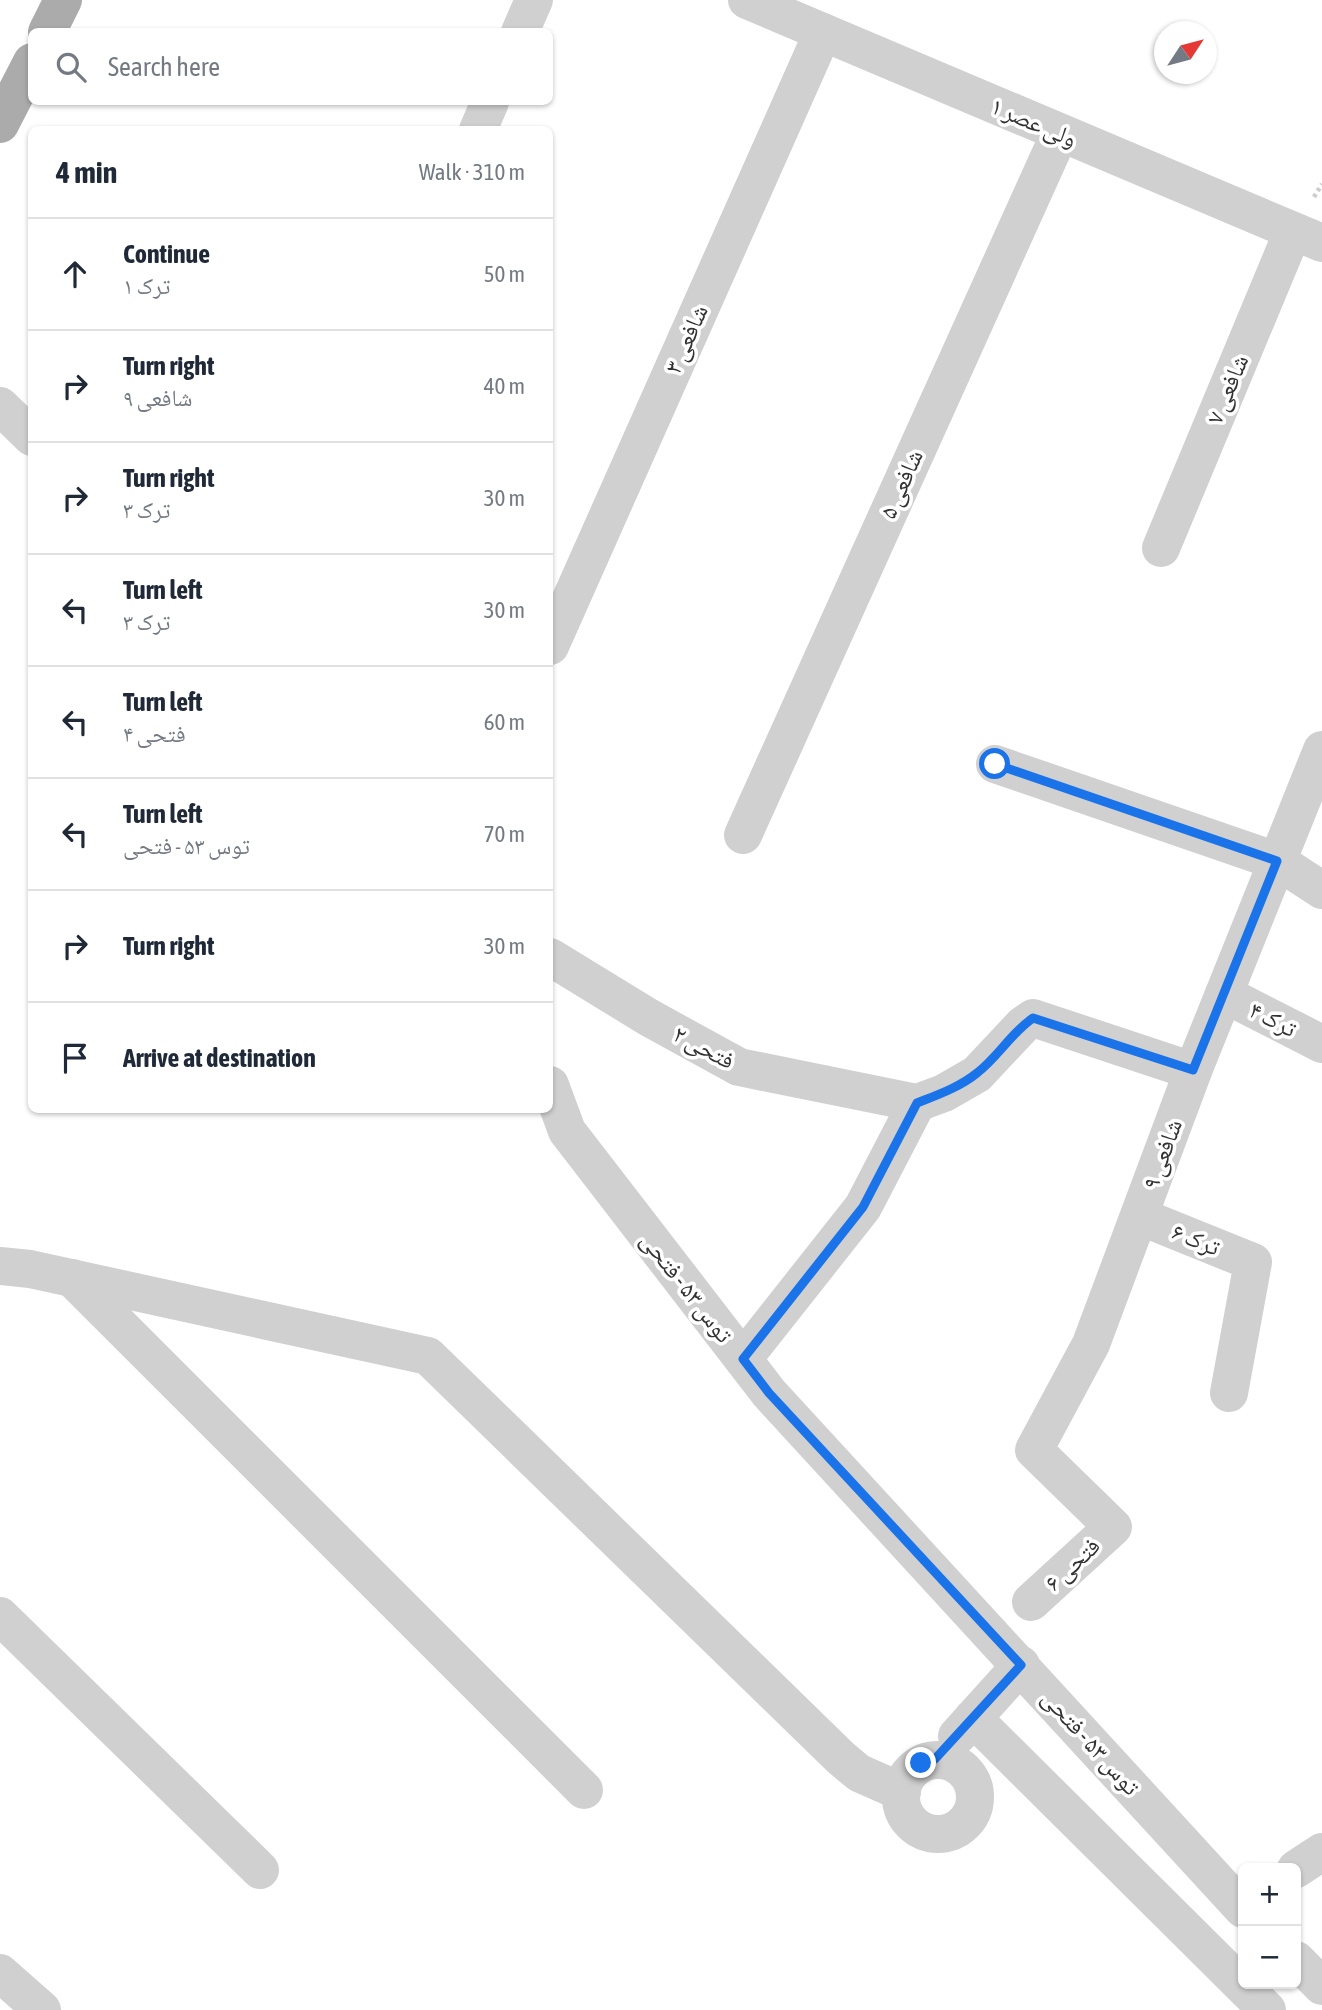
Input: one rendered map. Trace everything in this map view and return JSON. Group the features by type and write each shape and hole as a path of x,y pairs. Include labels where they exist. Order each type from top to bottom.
{"main road":[{"path":"49,28 63,0"},
{"path":"0,124 28,70"}],"street":[{"path":"522,28 534,0"},
{"name":"ولی عصر ۱","path":"747,0 1308,237"},
{"name":"شافعی ۳","path":"553,639 823,32"},
{"path":"480,126 489,105"},
{"name":"شافعی ۵","path":"743,835 1060,133"},
{"name":"شافعی ۷","path":"1161,548 1308,237"},
{"path":"0,406 28,433"},
{"path":"0,443 28,448"},
{"name":"شافعی ۹","path":"1113,1527 1034,1450 1091,1344 1193,1070 1322,750"},
{"path":"995,764 1277,861 1322,890"},
{"name":"فتحی ۲","path":"553,959 648,1017 739,1067 917,1103"},
{"name":"ترک ۴","path":"1224,994 1322,1044"},
{"path":"743,1359 863,1207 917,1103 944,1093 977,1074 1023,1025 1033,1018 1193,1070"},
{"name":"توس ۵۳ - فتحی","path":"553,1094 566,1131 769,1393 1238,1901"},
{"name":"ترک ۶","path":"1139,1216 1253,1262 1229,1394"},
{"path":"0,1266 30,1269 428,1356 841,1758 859,1773 902,1792"},
{"path":"72,1278 584,1790"},
{"name":"فتحی ۶","path":"1031,1602 1113,1527"},
{"path":"0,1616 260,1870"},
{"path":"935,1759 1021,1665"},
{"path":"974,1718 1267,2010"},
{"path":"935,1759 962,1769 971,1780 975,1794 973,1808 966,1821 955,1829 941,1833 926,1832 914,1825 904,1813 902,1792 902,1785 909,1772 921,1763 935,1759"},
{"path":"1301,1866 1322,1852"},
{"path":"1301,1965 1322,1986"},
{"path":"0,1973 42,2010"}],"route":[{"path":"921,1763 935,1759 1021,1665 769,1393 743,1359 863,1207 917,1103 944,1093 977,1074 1023,1025 1033,1018 1193,1070 1277,861 995,764"}]}
